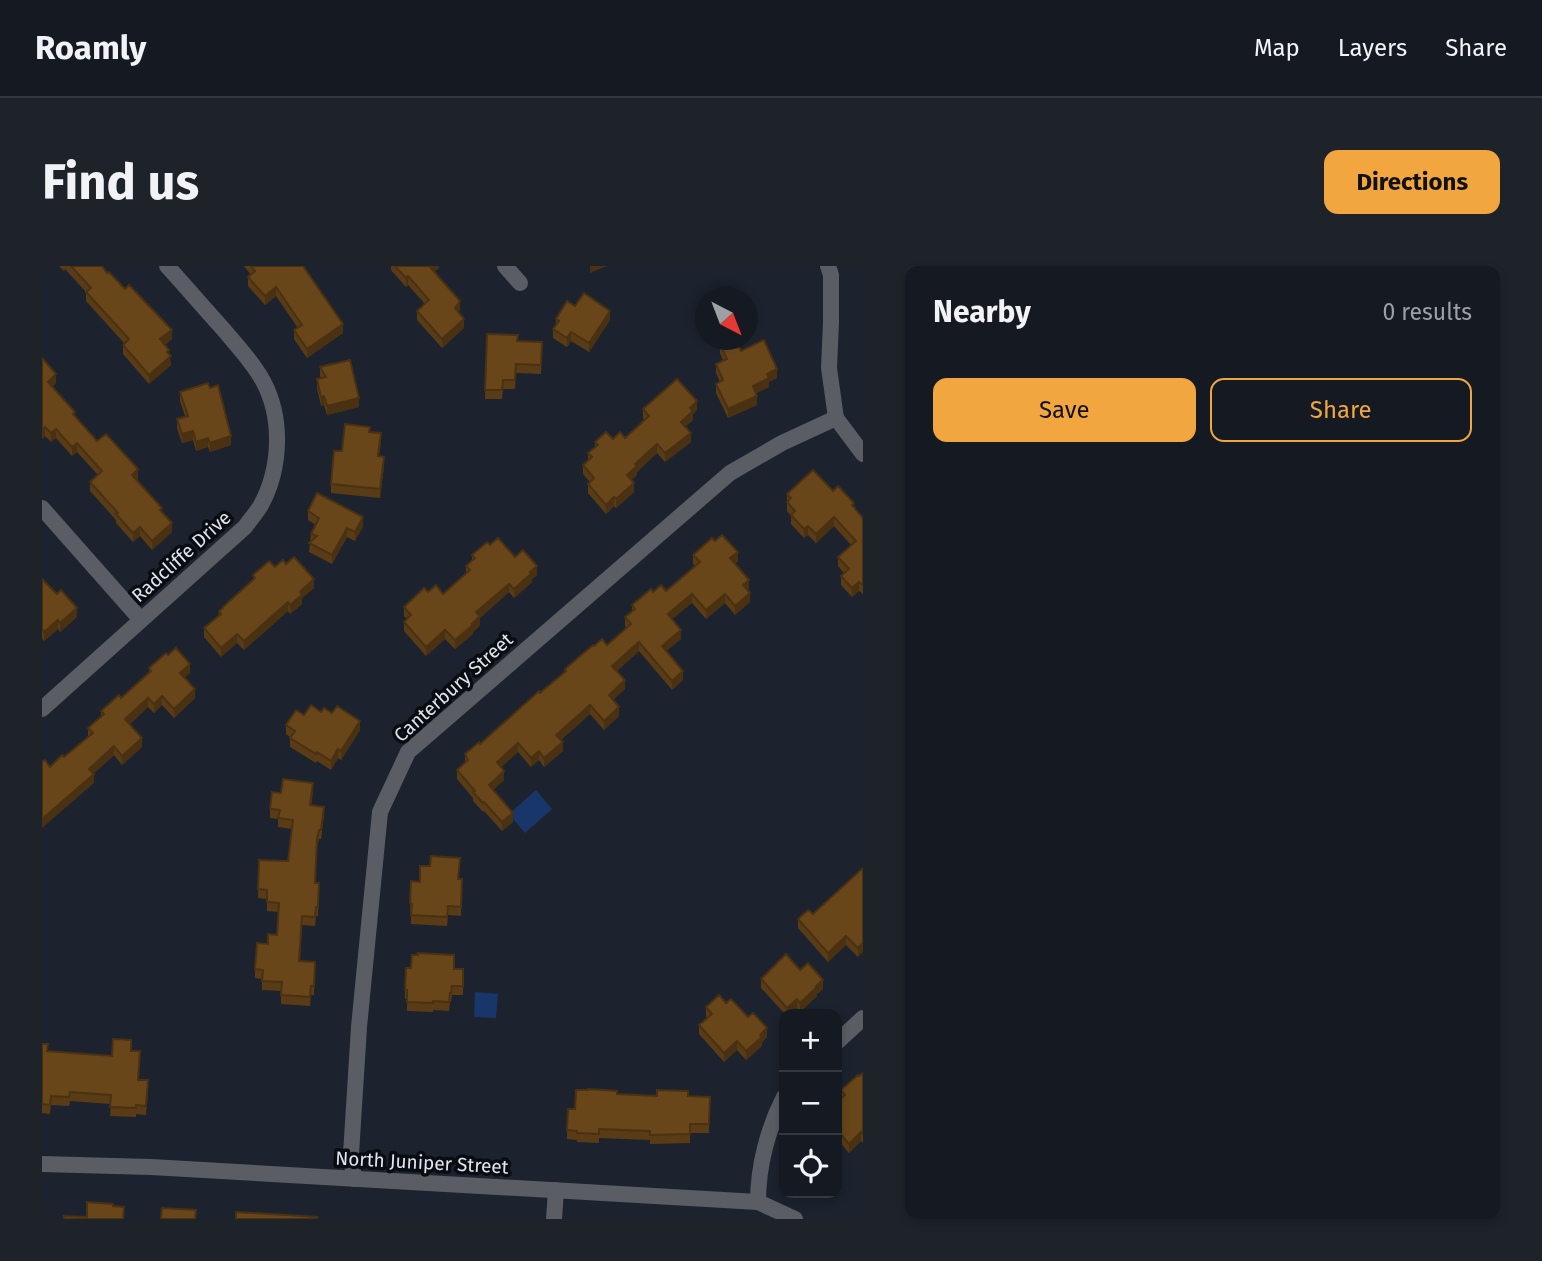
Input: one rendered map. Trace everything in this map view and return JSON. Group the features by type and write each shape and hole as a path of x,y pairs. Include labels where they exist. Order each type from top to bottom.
{"street":[{"name":"Radcliffe Drive","path":"42,709 245,527 261,505 270,485 278,433 274,407 264,383 253,363 167,266"},
{"path":"505,266 520,283"},
{"path":"828,266 831,275 829,368 836,418 863,454"},
{"name":"Canterbury Street","path":"354,1179 351,1154 359,1027 380,812 408,752 730,473 782,443 836,418"},
{"path":"42,508 141,620"},
{"path":"842,1037 863,1018"},
{"path":"758,1202 758,1181 769,1135 779,1108"},
{"name":"North Juniper Street","path":"42,1164 151,1167 758,1202 795,1219"},
{"path":"554,1219 556,1191"}],"shaded area":[{"path":"536,790 552,809 525,833 509,814"},
{"path":"475,992 498,994 496,1018 474,1017"}],"building":[{"path":"71,266 102,266 125,289 129,285 172,330 160,339 171,356 149,375 123,345 129,339 86,292 91,288"},
{"path":"251,266 303,266 343,324 307,349 294,330 302,325 276,287 265,296 248,277 255,271"},
{"path":"395,266 431,266 460,301 455,308 464,319 442,339 417,311 429,300 408,276 406,278"},
{"path":"584,293 610,311 589,343 571,332 567,338 553,329 567,301 575,306"},
{"path":"487,334 518,335 517,341 542,342 541,365 516,364 515,380 503,380 502,390 485,390"},
{"path":"764,340 777,369 767,374 769,378 753,386 757,396 728,409 716,384 723,380 716,364 727,359 723,350 758,350 758,343"},
{"path":"42,358 56,374 48,382 75,412 73,414 97,441 106,434 138,469 132,475 172,523 152,541 140,527 133,533 90,482 102,471 77,443 72,447 56,429 51,433 45,427 42,430"},
{"path":"350,360 359,398 327,406 324,396 321,397 317,379 326,377 320,367"},
{"path":"677,379 697,401 690,408 693,411 681,422 691,433 665,453 657,444 627,475 634,483 606,505 588,484 594,478 583,465 592,457 588,453 598,445 595,442 606,432 613,439 620,432 625,438 649,416 643,409"},
{"path":"208,383 210,388 218,385 231,436 210,443 208,438 196,442 193,431 182,434 177,419 188,416 180,392"},
{"path":"345,424 370,427 369,432 381,433 378,456 384,457 380,489 331,484 334,451 342,451"},
{"path":"813,470 833,491 838,486 854,503 852,505 863,518 863,585 859,582 852,588 841,576 849,569 838,557 856,541 834,517 816,534 808,526 804,529 791,515 795,511 787,502 791,498 787,494"},
{"path":"317,493 363,517 355,532 347,528 332,555 309,543 317,536 311,534 319,518 308,511"},
{"path":"722,535 738,552 730,558 749,580 743,585 750,593 735,606 725,594 706,610 692,594 668,614 681,630 662,646 683,671 672,681 639,642 612,666 625,680 609,695 619,707 604,721 590,705 556,735 563,742 544,758 539,751 531,758 518,743 497,762 504,771 489,785 513,813 502,822 473,792 475,791 457,770 468,760 465,754 566,671 565,669 593,645 602,639 607,645 631,624 625,617 635,609 632,605 651,589 653,592 661,585 666,591 700,562 693,555 712,538 715,541"},
{"path":"498,538 515,557 523,550 537,566 514,589 509,584 476,612 480,616 455,640 445,630 426,647 404,622 411,615 404,607 424,588 428,592 436,585 443,594 470,570 466,566 475,558 472,555 487,542 490,545"},
{"path":"294,557 314,579 300,592 302,595 290,605 288,602 244,641 237,634 221,648 204,628 221,614 219,611 255,578 253,575 269,561 275,567 283,560 286,564"},
{"path":"42,579 57,594 61,590 77,608 60,623 58,620 44,632 42,629"},
{"path":"176,648 190,664 180,673 195,689 174,709 162,696 154,704 148,698 125,719 142,738 122,756 114,746 89,769 94,774 42,819 42,762 45,760 50,767 93,733 88,728 104,714 101,711 119,695 121,698 151,671 149,668"},
{"path":"311,705 321,712 324,708 332,713 337,706 360,721 341,751 338,749 331,761 290,738 295,731 286,725 296,710 304,715"},
{"path":"283,779 313,783 310,805 324,807 317,839 315,883 319,883 318,907 315,917 302,916 299,961 315,962 314,986 311,986 310,997 281,995 282,982 262,981 263,970 255,969 257,943 268,944 268,934 277,935 279,903 267,902 267,890 258,889 259,860 288,861 293,820 278,818 280,810 270,809 272,792 281,793"},
{"path":"431,856 460,858 458,879 462,879 461,907 448,906 447,917 411,915 411,881 420,882 420,866 430,866"},
{"path":"863,868 863,943 858,948 846,936 828,953 798,919 808,910 813,914"},
{"path":"786,954 800,970 808,963 823,980 800,1003 797,999 787,1008 761,979"},
{"path":"412,955 454,955 454,969 463,969 463,986 452,986 449,1002 407,1002 406,968 411,968"},
{"path":"719,995 726,1003 731,999 748,1017 753,1013 767,1028 760,1035 762,1037 746,1051 737,1041 724,1053 699,1025 712,1014 706,1007"},
{"path":"113,1039 131,1040 131,1051 140,1051 138,1080 148,1080 146,1106 110,1107 111,1095 70,1092 69,1097 51,1096 50,1105 42,1104 42,1044 48,1044 47,1051 112,1056"},
{"path":"863,1073 863,1134 861,1132 849,1144 842,1136 842,1098 845,1095 842,1089"},
{"path":"576,1090 657,1096 657,1090 688,1091 688,1096 710,1097 709,1124 690,1124 690,1134 650,1135 650,1131 599,1129 599,1134 567,1130 568,1109 575,1109"},
{"path":"87,1202 124,1207 123,1219 64,1219 64,1216 87,1217"},
{"path":"162,1208 196,1210 195,1219 161,1219"},
{"path":"236,1212 317,1217 317,1219 236,1219"}]}
